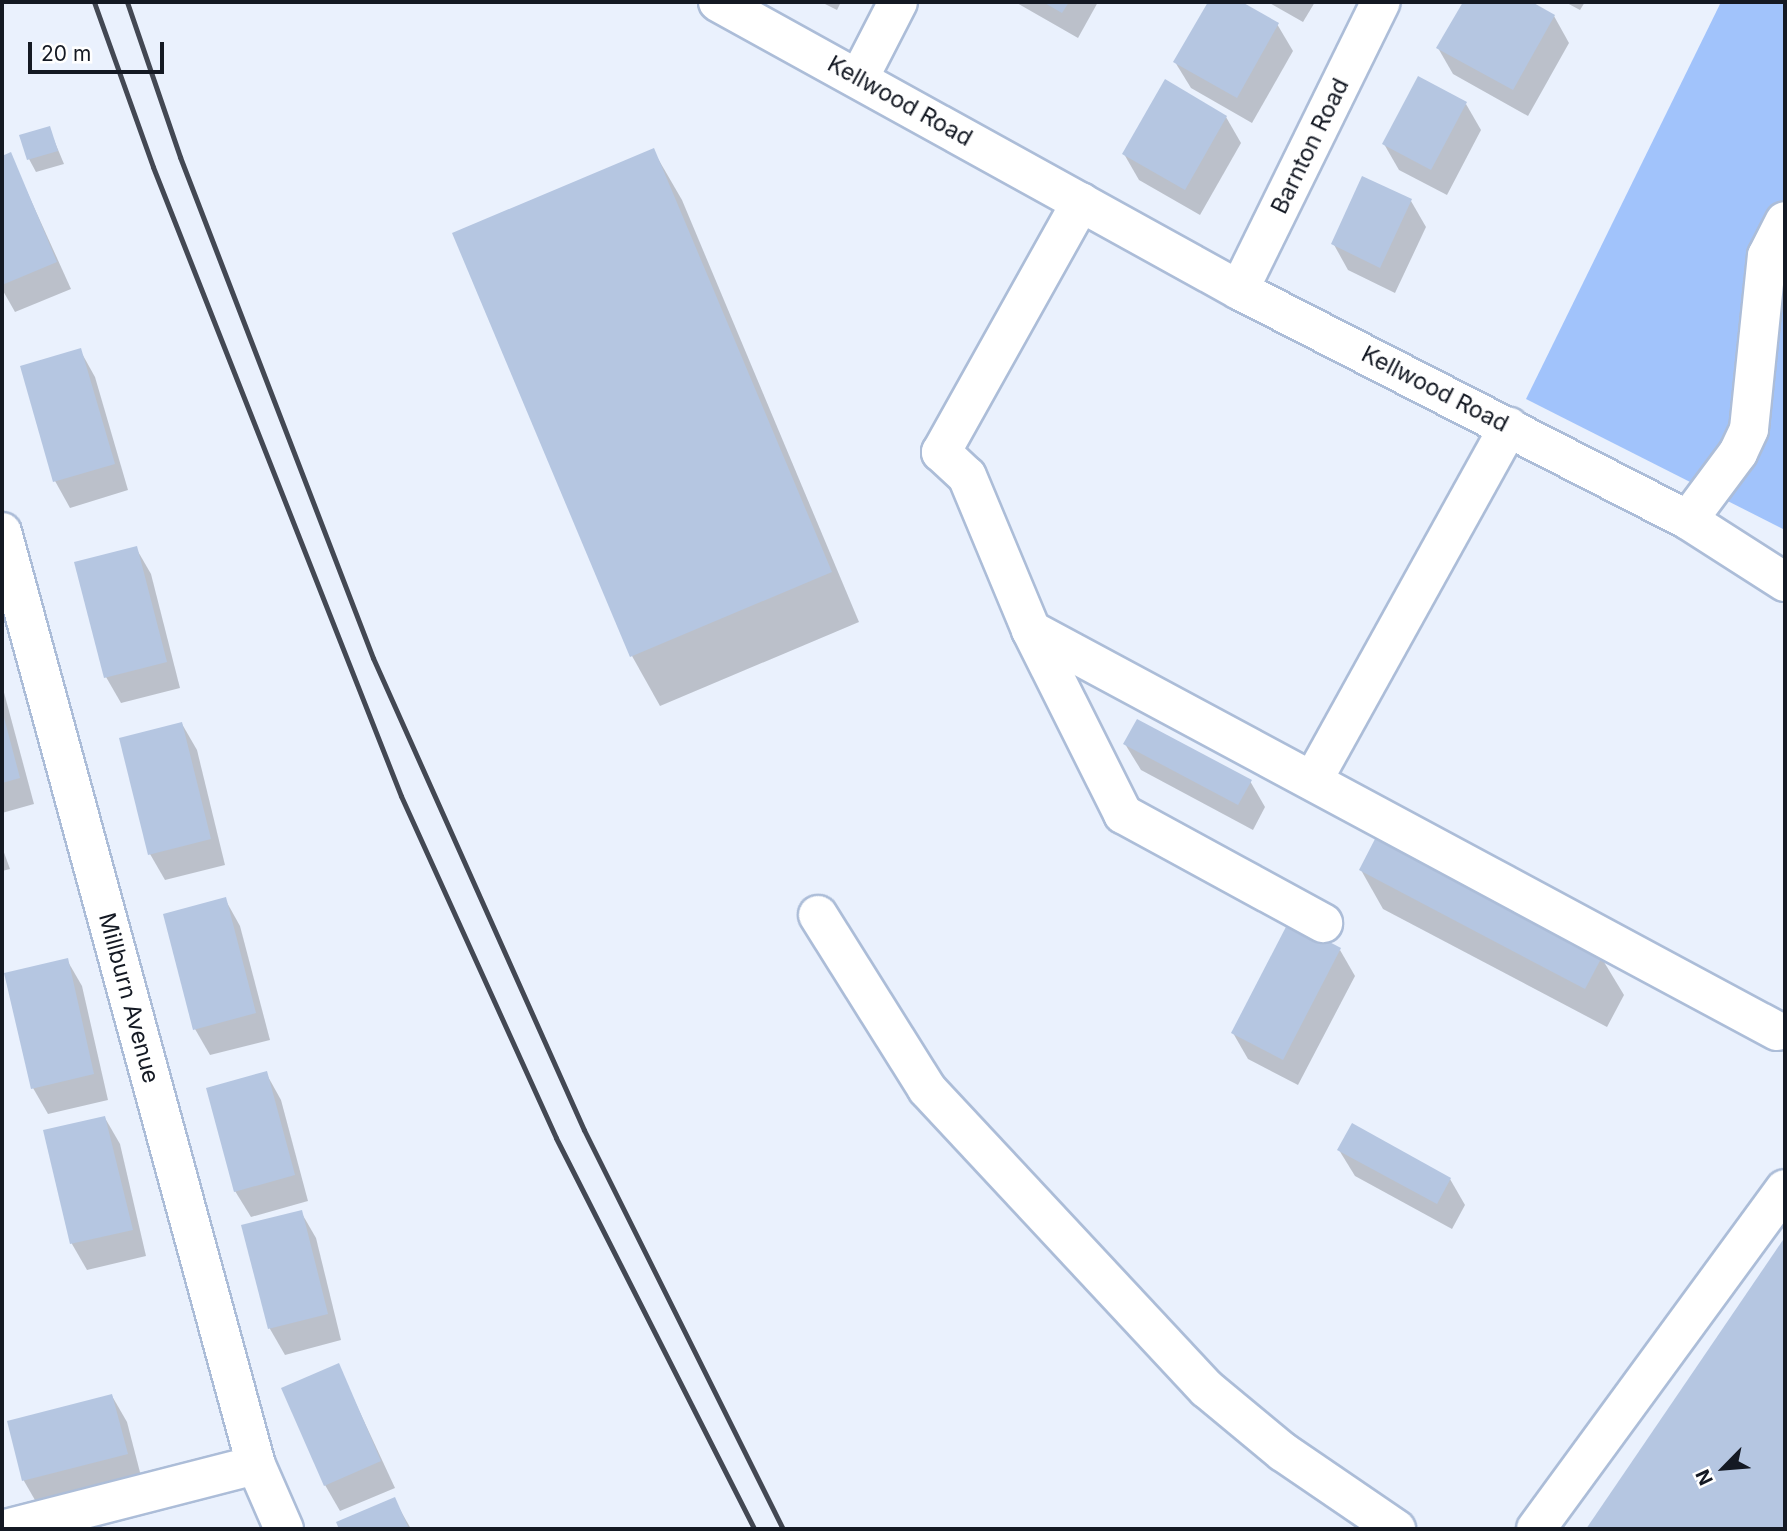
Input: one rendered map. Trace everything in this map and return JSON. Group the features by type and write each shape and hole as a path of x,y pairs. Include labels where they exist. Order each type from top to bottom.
{"street":[{"name":"Kellwood Road","path":"718,2 1239,290 1688,520 1785,582"},
{"path":"859,78 898,2"},
{"name":"Barnton Road","path":"1239,290 1381,2"},
{"path":"1081,202 941,452 967,476 1031,630 1123,814 1323,923"},
{"path":"1688,520 1738,453 1749,429 1767,256 1785,221"},
{"path":"1313,780 1509,427"},
{"name":"Millburn Avenue","path":"2,532 256,1465 284,1529"},
{"path":"1031,630 1777,1031"},
{"path":"818,915 927,1089 1198,1379 1283,1452 1396,1529"},
{"path":"1536,1529 1785,1189"},
{"path":"6,1529 256,1465"}],"shaded area":[{"path":"1721,2 1785,2 1785,530 1526,399"}],"building":[{"path":"1043,2 1069,2 1062,13"},
{"path":"1208,2 1242,2 1279,23 1237,98 1173,62"},
{"path":"1463,2 1532,2 1555,15 1513,90 1436,48"},
{"path":"1418,76 1467,102 1431,170 1382,144"},
{"path":"1165,79 1227,116 1185,190 1122,154"},
{"path":"50,126 58,151 27,160 19,135"},
{"path":"654,148 832,572 630,657 452,233"},
{"path":"11,152 57,262 2,285 2,156"},
{"path":"1362,176 1412,199 1380,268 1331,244"},
{"path":"81,348 115,464 53,482 20,366"},
{"path":"137,546 167,662 104,678 74,562"},
{"path":"2,710 20,778 2,783"},
{"path":"1137,719 1252,780 1238,805 1123,744"},
{"path":"182,722 211,839 148,855 119,738"},
{"path":"1376,837 1603,955 1585,989 1359,870"},
{"path":"226,897 256,1013 193,1030 163,914"},
{"path":"1289,921 1341,948 1283,1060 1231,1033"},
{"path":"68,958 94,1074 31,1089 4,973"},
{"path":"267,1071 295,1175 234,1192 206,1088"},
{"path":"105,1116 133,1230 70,1244 43,1130"},
{"path":"1352,1123 1451,1178 1437,1204 1337,1150"},
{"path":"302,1210 328,1314 268,1329 241,1225"},
{"path":"1785,1237 1785,1529 1586,1529"},
{"path":"339,1363 381,1461 324,1486 281,1388"},
{"path":"112,1394 128,1454 22,1481 7,1421"},
{"path":"395,1497 409,1529 339,1529 336,1522"}],"railway":[{"path":"94,2 153,167 401,796 556,1138 754,1529"},
{"path":"127,2 180,157 373,658 584,1130 783,1529"}]}
